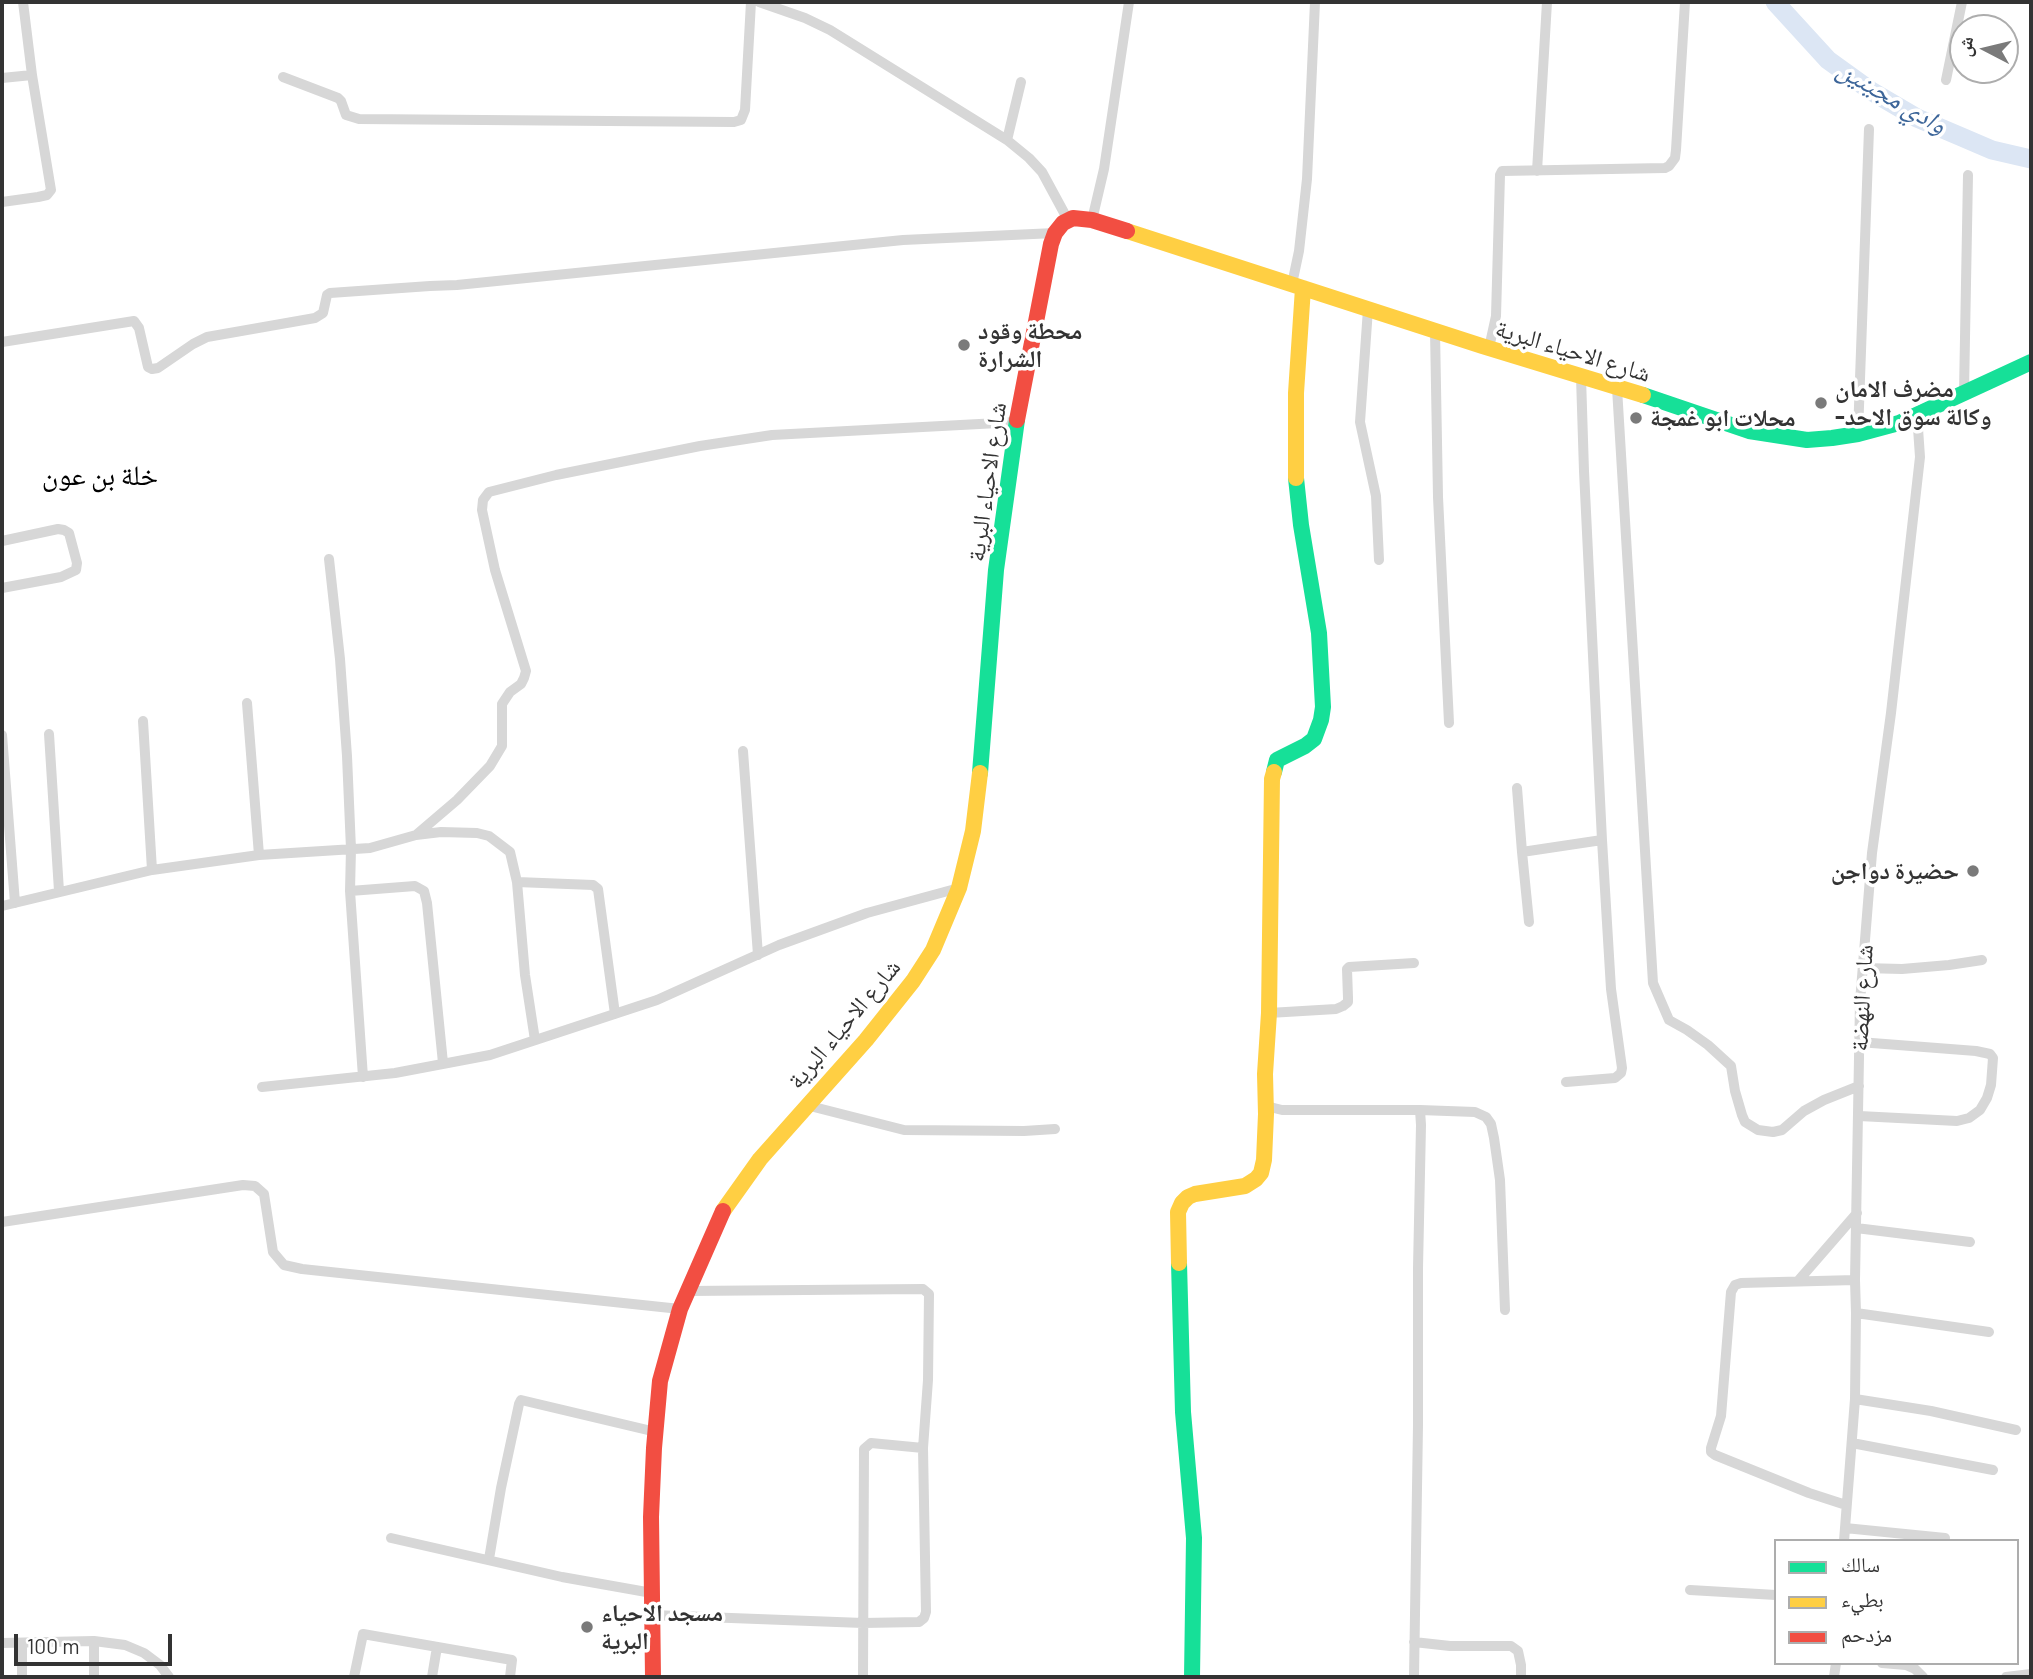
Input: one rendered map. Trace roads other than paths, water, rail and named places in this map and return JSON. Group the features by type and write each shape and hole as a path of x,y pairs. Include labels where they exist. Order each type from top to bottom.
{"main road":[{"name":"شارع الاحياء البرية","path":"1068,220 1092,220 1726,424 1770,435 1807,440 1858,434 1899,422 2031,362"},
{"path":"1055,233 1068,220"},
{"name":"شارع الاحياء البرية","path":"653,1677 651,1517 656,1432 660,1381 680,1309 721,1214 760,1158 866,1040 913,981 933,950 959,888 976,802 996,570 1017,422 1055,233"},
{"path":"1192,1677 1194,1538 1183,1412 1178,1212 1188,1197 1245,1186 1261,1173 1264,1160 1269,1013 1272,779 1282,755 1305,746 1314,739 1323,707 1319,634 1301,525 1295,469 1297,286"}],"street":[{"path":"2,202 47,195 51,190 23,2"},
{"path":"283,77 338,98 346,115 359,119 734,122 741,120 745,110 751,2"},
{"path":"759,2 830,30 1007,140 1042,172 1068,220"},
{"path":"1092,220 1104,169 1129,2"},
{"path":"1297,286 1307,179 1315,2"},
{"path":"1537,171 1547,2"},
{"path":"1489,348 1496,316 1502,171 1665,168 1672,163 1676,150 1685,2"},
{"path":"1946,80 1962,2"},
{"path":"2,78 32,75"},
{"path":"1007,140 1021,82"},
{"path":"1858,434 1869,129"},
{"path":"1964,392 1968,175"},
{"path":"2,342 135,321 148,367 152,369 158,368 206,337 315,318 323,313 327,295 330,293 457,285 903,240 1055,233"},
{"path":"1368,309 1360,422 1376,496 1379,560"},
{"path":"1435,331 1438,497 1449,723"},
{"path":"1566,1082 1615,1078 1622,1068 1611,989 1602,840 1581,377"},
{"path":"1617,388 1653,983 1669,1020 1708,1045 1731,1066 1742,1115 1745,1122 1758,1130 1782,1130 1804,1111 1859,1086"},
{"name":"شارع النهضة","path":"1844,1539 1855,1399 1859,1042 1863,968 1874,840 1920,457 1917,414"},
{"path":"416,835 457,800 490,766 502,746 502,704 510,692 521,684 526,671 495,570 482,510 489,492 556,475 700,446 772,435 1017,422"},
{"path":"2,541 64,530 69,533 77,563 76,570 61,577 2,588"},
{"path":"329,559 347,756 350,891 363,1077"},
{"path":"247,703 259,855"},
{"path":"143,721 152,870"},
{"path":"49,734 59,891"},
{"path":"2,735 15,903"},
{"path":"743,751 758,955"},
{"path":"1517,788 1529,922"},
{"path":"2,906 152,870 259,855 370,848 416,835 465,832 489,836 510,852 517,882 525,975 535,1040"},
{"path":"1522,852 1602,840"},
{"path":"517,882 593,885 597,889 615,1014"},
{"path":"350,891 415,886 424,891 443,1063"},
{"path":"262,1087 363,1077 490,1055 657,1000 758,955 867,913 959,888"},
{"path":"1863,968 1940,966 1982,960"},
{"path":"1269,1013 1336,1009 1348,1002 1349,967 1414,963"},
{"path":"1859,1042 1976,1051 1990,1054 1993,1058 1987,1098 1980,1110 1969,1118 1957,1121 1859,1116"},
{"path":"806,1105 904,1129 1055,1129"},
{"path":"1266,1106 1282,1110 1420,1110 1480,1113 1486,1117 1491,1124 1500,1180 1505,1310"},
{"path":"1414,1677 1422,1125 1420,1110"},
{"path":"2,1222 243,1185 255,1186 264,1194 273,1252 284,1265 680,1309"},
{"path":"1797,1281 1857,1213"},
{"path":"1856,1228 1970,1242"},
{"path":"1846,1505 1809,1493 1711,1452 1721,1416 1731,1292 1735,1285 1855,1280"},
{"path":"652,1615 863,1623 919,1622 926,1612 923,1448 928,1380 929,1294 926,1290 688,1291"},
{"path":"1856,1313 1989,1332"},
{"path":"1855,1399 1931,1411 2016,1430"},
{"path":"489,1559 501,1488 521,1400 656,1432"},
{"path":"863,1677 864,1449 870,1443 923,1448"},
{"path":"1852,1443 1993,1470"},
{"path":"1845,1528 1945,1538"},
{"path":"391,1538 562,1577 652,1593"},
{"path":"1690,1590 1774,1595"},
{"path":"354,1677 363,1634 512,1660 510,1677"},
{"path":"94,1641 94,1677"},
{"path":"2,1643 94,1641 125,1645 145,1653 160,1665 169,1677"},
{"path":"1415,1642 1450,1646 1511,1646 1518,1651 1521,1677"},
{"path":"22,1643 22,1677"},
{"path":"432,1677 437,1647"},
{"path":"1906,1665 1923,1677"},
{"path":"2006,1677 2031,1674"}],"waterway":[{"name":"وادي مجينين","path":"1775,2 1828,60 1871,91 1917,118 1992,150 2031,159"}],"place":[{"name":"محطة وقود الشرارة","path":"964,345"},
{"name":"مضرف الامان -وكالة سوق الاحد","path":"1821,403"},
{"name":"محلات ابو غمجة","path":"1636,418"},
{"name":"حضيرة دواجن","path":"1973,871"},
{"name":"مسجد الاحياء البرية","path":"587,1627"}],"district":[{"name":"خلة بن عون","path":"100,476"}]}
